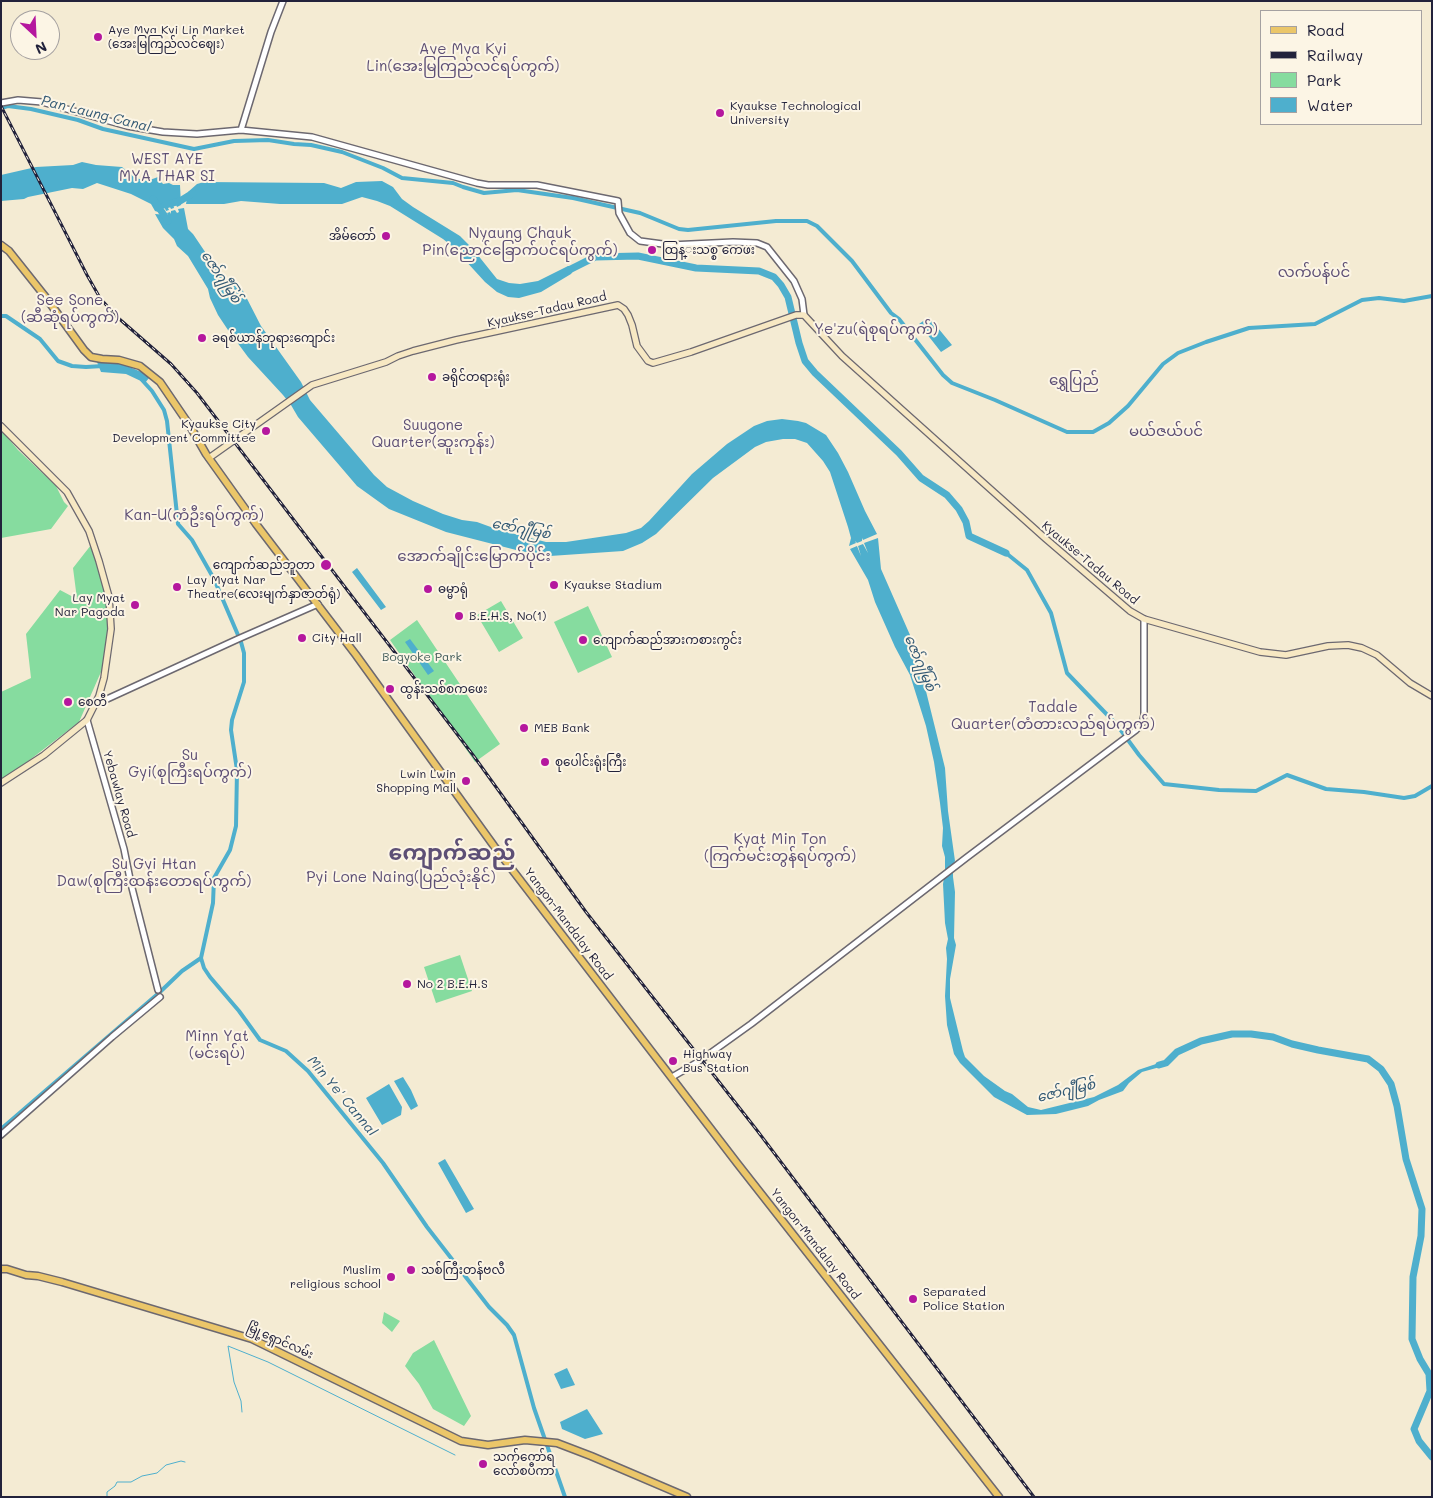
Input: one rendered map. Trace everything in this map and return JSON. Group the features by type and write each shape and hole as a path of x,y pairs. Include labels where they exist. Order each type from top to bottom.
{"main road":[{"name":"Yangon-Mandalay Road","path":"1,245 9,251 44,295 84,350 91,356 119,360 140,366 160,382 210,458 279,555 318,604 494,846 737,1163 999,1497"},
{"name":"Kyaukse-Tadau Road","path":"210,458 309,387 386,362 413,351 618,305 624,309 632,325 637,346 648,361 653,363 691,352 796,315 804,315 842,356 1046,539 1123,606 1144,619 1260,652 1286,655 1328,646 1348,645 1362,648 1376,655 1410,683 1432,696"},
{"path":"1,426 67,492 89,531 100,561 109,597 111,629 104,678 87,720 44,755 1,783"},
{"name":"မြို့ရှောင်လမ်း","path":"1,1269 62,1282 252,1339 461,1441 488,1445 510,1441 556,1443 687,1497"}],"street":[{"path":"241,130 271,32 283,1"},
{"path":"1,103 18,100 42,102 127,126 163,132 197,134 241,130 312,137 386,156 411,165 477,183 488,185 537,185 618,201 619,213 630,233 640,241 670,245 733,242 757,243 767,247 794,281 802,299 804,315"},
{"path":"94,705 238,638 318,604"},
{"path":"672,1077 698,1062 752,1024 966,858 1123,741 1142,724 1144,715 1144,619"},
{"name":"Yebawlay Road","path":"87,720 124,849 134,900 158,990"},
{"path":"1,1135 160,997"}],"green space":[{"path":"1,430 18,450 56,486 68,506 51,529 1,538"},
{"path":"91,545 106,581 108,656 79,722 1,782 1,692 31,678 26,634 60,590 77,599 73,568"},
{"path":"501,601 523,638 499,652 477,615"},
{"name":"ကျောက်ဆည်အားကစားကွင်း","path":"588,606 612,657 578,673 554,622"},
{"name":"Bogyoke Park","path":"417,620 500,744 475,762 390,640"},
{"path":"460,955 472,991 436,1003 424,967"},
{"path":"384,1312 400,1321 392,1332 382,1323"},
{"path":"434,1340 471,1416 464,1426 433,1409 419,1384 405,1366 413,1353"}],"water":[{"path":"82,162 122,167 136,178 147,181 158,177 163,184 180,185 181,205 177,207 175,202 173,203 174,208 171,209 169,205 167,206 169,210 166,211 164,206 162,207 163,212 160,212 159,207 157,207 158,212 155,211 151,204 131,194 97,183 83,189 72,188 24,199 1,201 1,175 36,167 73,165"},
{"path":"382,181 393,187 402,199 413,207 460,236 497,279 520,284 538,281 568,266 577,266 571,274 541,292 519,298 508,297 497,292 485,282 453,247 443,239 390,206 377,201 362,197 342,204 280,204 241,201 224,204 186,204 188,192 197,184 204,182 324,183 341,188 356,182"},
{"path":"184,208 188,229 222,277 242,289 261,326 301,382 310,400 374,475 387,487 413,501 462,520 477,522 499,530 546,542 566,542 626,533 641,528 649,521 692,474 727,444 754,426 767,421 782,419 806,423 826,435 848,472 877,534 863,540 862,538 862,541 857,543 855,541 856,543 849,546 851,538 830,472 807,443 795,439 766,442 755,447 713,478 656,534 642,543 623,551 550,556 520,551 446,532 389,509 357,486 298,417 283,395 248,357 228,330 218,315 208,289 188,256 177,246 155,214 168,215 167,213 170,212 171,214 171,211 175,210 177,213 179,212 178,209"},
{"path":"929,317 952,345 941,352 919,324"},
{"path":"97,362 122,364 144,373 149,378 145,383 126,374 101,372"},
{"path":"878,538 881,569 910,635 912,649 922,675 945,768 948,811 955,861 953,877 955,892 954,938 956,945 950,979 950,998 965,1057 984,1076 1005,1091 1012,1094 1028,1107 1041,1110 1094,1097 1118,1085 1138,1070 1165,1061 1167,1065 1142,1072 1123,1091 1088,1106 1056,1114 1027,1115 994,1097 960,1063 954,1054 947,1025 945,996 946,948 948,939 945,923 943,884 945,857 942,846 943,828 934,762 926,726 910,675 875,602 868,580 850,549 857,546 861,556 858,546 863,544 868,553 864,543"},
{"path":"357,568 386,607 381,610 352,572"},
{"path":"410,639 434,671 428,675 405,642"},
{"path":"403,1077 418,1106 411,1110 394,1081"},
{"path":"389,1084 402,1107 401,1115 382,1125 366,1098"},
{"path":"445,1159 474,1209 466,1213 438,1163"},
{"path":"567,1368 575,1385 561,1389 554,1374"},
{"path":"587,1409 603,1434 585,1439 562,1429 560,1422"}],"waterway":[{"name":"Pan Laung Canal","path":"1,108 8,106 31,109 78,120 103,129 194,149 234,141 268,140 311,145 342,152 383,168 402,178 453,183 484,193 517,190 573,198 640,213 679,229 688,230 776,221 807,221 817,226 852,261 891,313 899,319 943,375 952,383 1067,432 1093,432 1109,423 1128,406 1163,364 1178,353 1206,342 1249,328 1315,324 1362,300 1379,298 1404,301 1432,296"},
{"path":"165,205 180,201 193,193"},
{"name":"ဇော်ဂျီမြစ်","path":"153,199 168,221"},
{"path":"569,270 595,257 638,256 696,268 759,271 774,277 788,297 805,361 815,373 899,453 921,478 947,495 959,509 966,522 969,536 1006,553"},
{"name":"Min Ye' Cannal","path":"1,316 6,316 40,339 58,361 72,366 103,366"},
{"name":"Min Ye' Cannal","path":"142,380 152,391 164,410 167,421 178,524 192,540 214,579 244,653 244,682 232,720 231,730 237,770 236,826 230,850 214,878 213,903 201,958 204,968 260,1040 286,1051 308,1071 383,1163 427,1227 489,1307 514,1335 534,1408 565,1497"},
{"path":"1006,553 1027,570 1051,613 1067,673 1117,725 1164,784 1219,790 1256,791 1287,775 1326,789 1404,798 1415,796 1432,786"},
{"path":"1,1129 182,971 201,958"},
{"name":"ဇော်ဂျီမြစ်","path":"1159,1065 1166,1063 1177,1052 1201,1041 1232,1034 1251,1034 1273,1037 1292,1044 1368,1059 1381,1069 1391,1084 1397,1106 1406,1159 1422,1209 1421,1236 1413,1277 1412,1339 1420,1359 1429,1374 1430,1391 1414,1429 1419,1441 1432,1457"},
{"path":"254,1329 262,1331"},
{"path":"266,1333 297,1349"},
{"path":"242,1412 241,1401 234,1382 228,1346 268,1362 455,1455"},
{"path":"107,1497 107,1492 117,1482 131,1482 142,1476 157,1473 166,1465 181,1461 185,1462"}],"railway":[{"path":"1,106 100,298 116,316 171,364 197,393 473,755 586,912 756,1129 1034,1497"}],"place":[{"name":"Aye Mya Kyi Lin Market (အေးမြကြည်လင်ဈေး)","path":"98,37"},
{"name":"Kyaukse Technological University","path":"720,113"},
{"name":"အိမ်တော်","path":"386,236"},
{"name":"ထြန္းသစ္စ ကေဖး","path":"652,250"},
{"name":"ခရစ်ယာန်ဘုရားကျောင်း","path":"202,338"},
{"name":"ခရိုင်တရားရုံး","path":"432,377"},
{"name":"Kyaukse City Development Committee","path":"266,431"},
{"name":"ကျောက်ဆည်ဘူတာ","path":"326,565"},
{"name":"Kyaukse Stadium","path":"554,585"},
{"name":"Lay Myat Nar Theatre(လေးမျက်နှာဇာတ်ရုံ)","path":"177,587"},
{"name":"ဓမ္မာရုံ","path":"428,589"},
{"name":"Lay Myat Nar Pagoda","path":"135,605"},
{"name":"B.E.H.S, No(1)","path":"459,616"},
{"name":"City Hall","path":"302,638"},
{"name":"ကျောက်ဆည်အားကစားကွင်း","path":"583,640"},
{"name":"ထွန်းသစ်စကဖေး","path":"390,689"},
{"name":"စေတီ","path":"68,702"},
{"name":"MEB Bank","path":"524,728"},
{"name":"စုပေါင်းရုံးကြီး","path":"545,762"},
{"name":"Lwin Lwin Shopping Mall","path":"466,781"},
{"name":"No 2 B.E.H.S","path":"407,984"},
{"name":"Highway Bus Station","path":"673,1061"},
{"name":"သစ်ကြီးတန်ဗလီ","path":"411,1270"},
{"name":"Muslim religious school","path":"391,1277"},
{"name":"Separated Police Station","path":"913,1299"},
{"name":"သက်တော်ရ လော်စပီကာ","path":"483,1464"}],"district":[{"name":"Aye Mya Kyi Lin(အေးမြကြည်လင်ရပ်ကွက်)","path":"463,58"},
{"name":"WEST AYE MYA THAR SI","path":"167,168"},
{"name":"Nyaung Chauk Pin(ညောင်ခြောက်ပင်ရပ်ကွက်)","path":"520,242"},
{"name":"လက်ပန်ပင်","path":"1314,272"},
{"name":"See Sone (ဆီဆုံရပ်ကွက်)","path":"70,308"},
{"name":"Ye'zu(ရဲစုရပ်ကွက်)","path":"876,329"},
{"name":"ရွှေပြည်","path":"1074,380"},
{"name":"မယ်ဇယ်ပင်","path":"1166,431"},
{"name":"Suugone Quarter(ဆူးကုန်း)","path":"433,434"},
{"name":"Kan-U(ကံဦးရပ်ကွက်)","path":"194,515"},
{"name":"အောက်ချိုင်းမြောက်ပိုင်း","path":"474,556"},
{"name":"Tadale Quarter(တံတားလည်ရပ်ကွက်)","path":"1053,716"},
{"name":"Su Gyi(စုကြီးရပ်ကွက်)","path":"190,764"},
{"name":"Kyat Min Ton (ကြက်မင်းတွန်ရပ်ကွက်)","path":"780,848"},
{"name":"ကျောက်ဆည်","path":"452,853"},
{"name":"Su Gyi Htan Daw(စုကြီးထန်းတောရပ်ကွက်)","path":"154,872"},
{"name":"Pyi Lone Naing(ပြည်လုံးနိုင်)","path":"401,877"},
{"name":"Minn Yat (မင်းရပ်)","path":"217,1044"}]}
